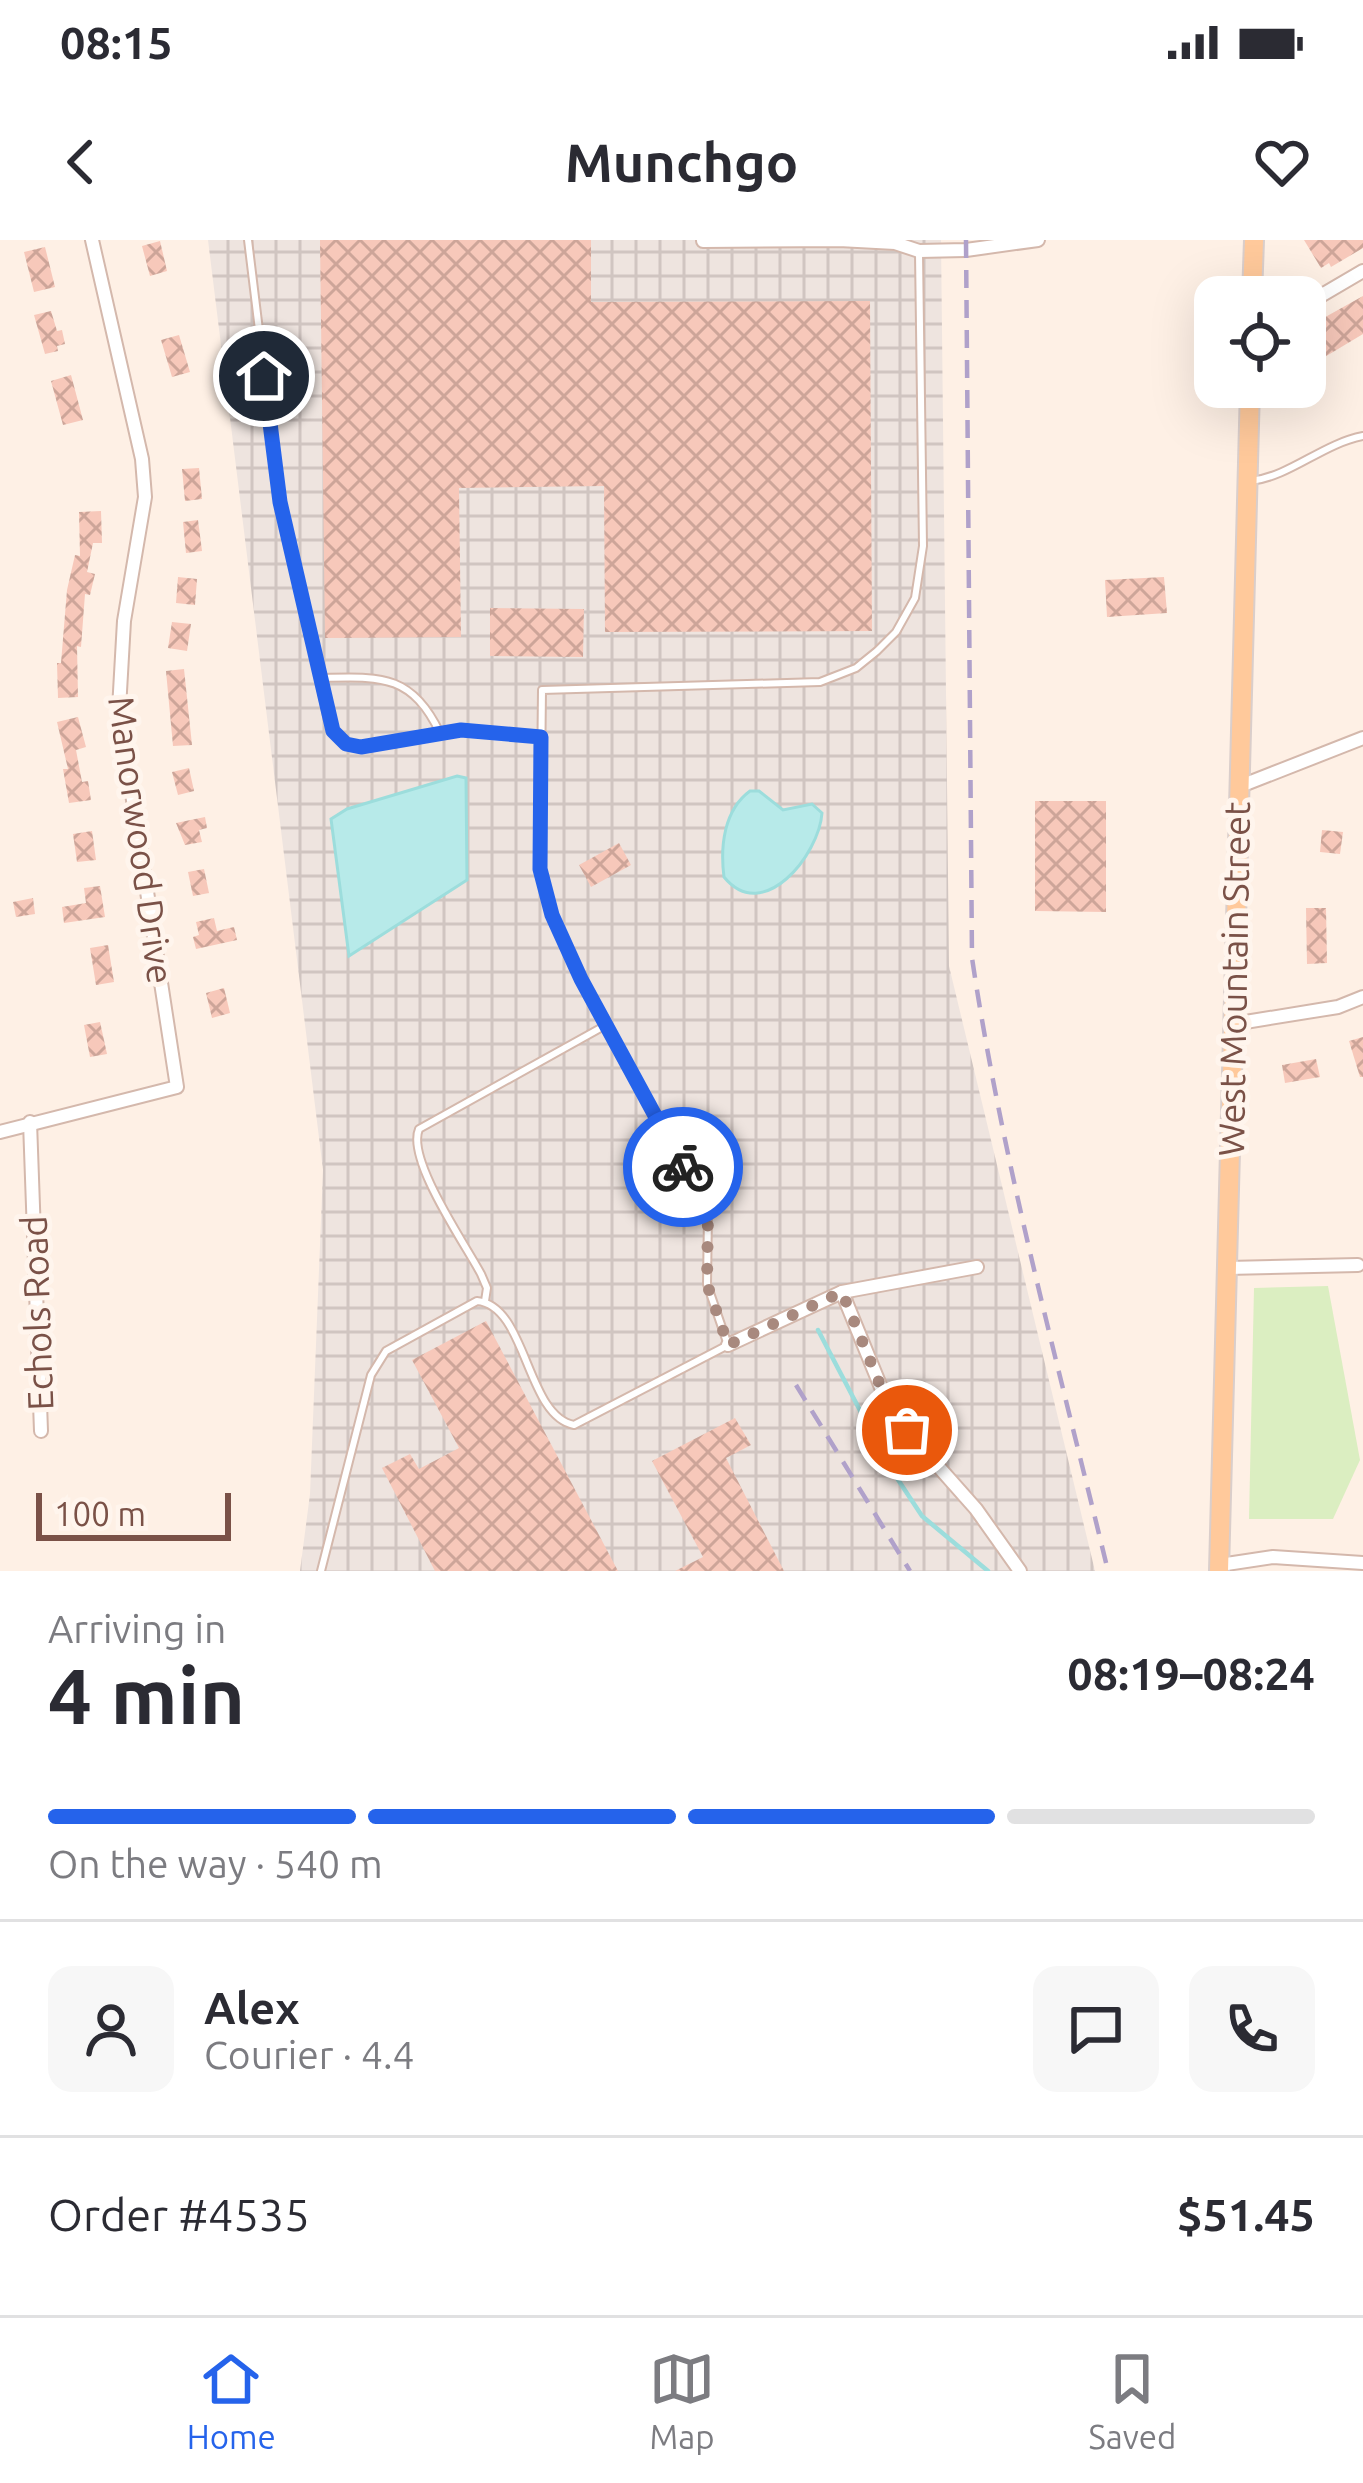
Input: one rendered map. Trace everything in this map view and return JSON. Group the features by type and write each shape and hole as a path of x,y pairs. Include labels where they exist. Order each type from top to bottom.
{"main road":[{"path":"1252,276 1253,240"},
{"name":"West Mountain Street","path":"1220,1568 1249,408"}],"street":[{"name":"Manorwood Drive","path":"30,1122 177,1087 119,710 124,621 146,497 142,459 92,240"},
{"path":"703,242 838,240 895,243 919,250 966,250 1038,240"},
{"path":"1326,293 1363,271"},
{"path":"1238,787 1363,738"},
{"path":"1233,1024 1338,1006 1363,997"},
{"path":"0,1132 30,1122"},
{"name":"Echols Road","path":"30,1122 41,1431"},
{"path":"1227,1268 1358,1265"},
{"path":"728,1345 842,1292 977,1268"},
{"path":"842,1292 887,1402 976,1509 1020,1571"},
{"path":"1220,1568 1273,1557 1363,1563"}],"lane":[{"path":"248,240 280,502 333,731 346,744 361,747 461,730 541,737"},
{"path":"321,1571 377,1363 386,1351 477,1301 485,1301 502,1315 554,1416 574,1425 728,1345 707,1284 708,1213 552,915 540,869 542,690 820,682 856,668 896,632 915,598 923,546 919,250"},
{"path":"1247,482 1277,474 1338,441 1363,436"},
{"path":"319,678 396,681 432,715 440,733"},
{"path":"485,1301 487,1288 481,1274 421,1163 415,1138 419,1129 606,1025"}],"shaded area":[{"path":"208,240 941,240 949,966 1095,1571 300,1571 310,1494 323,1170"}],"green space":[{"path":"1328,1286 1360,1460 1333,1519 1249,1519 1254,1288"}],"water":[{"path":"457,776 466,778 467,880 349,956 331,819 347,809"},
{"path":"750,791 759,791 783,810 812,804 822,813 819,830 800,864 771,889 755,893 739,890 724,877 723,865 729,818"}],"building":[{"path":"320,240 591,240 591,302 870,301 872,631 605,632 604,486 459,488 461,637 325,638"},
{"path":"1304,240 1363,240 1363,248 1321,268"},
{"path":"160,241 167,271 150,276 142,246"},
{"path":"45,247 55,287 34,292 24,252"},
{"path":"1363,296 1363,334 1326,356 1326,317"},
{"path":"51,311 65,344 45,354 34,315"},
{"path":"179,335 190,372 172,377 161,340"},
{"path":"71,375 83,420 63,425 51,381"},
{"path":"199,468 202,499 185,501 182,469"},
{"path":"101,511 102,543 93,543 87,572 95,574 90,595 85,594 81,647 77,646 78,697 58,698 57,663 61,663 67,590 75,555 80,556 79,512"},
{"path":"198,520 202,551 186,553 183,522"},
{"path":"178,577 197,579 195,605 176,603"},
{"path":"1164,577 1167,613 1107,617 1105,580"},
{"path":"490,608 584,609 583,657 490,656"},
{"path":"172,622 191,624 187,651 168,648"},
{"path":"184,669 192,745 173,746 166,671"},
{"path":"78,717 86,747 76,750 91,800 69,803 63,769 68,769 57,722"},
{"path":"189,768 194,791 178,795 172,772"},
{"path":"1035,801 1106,801 1106,912 1035,911"},
{"path":"205,817 207,828 199,830 202,842 185,845 176,823"},
{"path":"1322,830 1343,832 1340,854 1320,852"},
{"path":"92,831 96,860 77,862 73,834"},
{"path":"619,843 631,865 591,887 579,865"},
{"path":"204,869 209,893 193,896 188,872"},
{"path":"100,886 105,917 64,923 62,907 86,903 84,888"},
{"path":"33,898 35,914 16,917 13,902"},
{"path":"1306,908 1326,908 1327,963 1307,964"},
{"path":"214,918 217,931 234,927 237,940 196,949 196,922"},
{"path":"108,945 114,982 96,985 90,948"},
{"path":"224,988 230,1013 212,1018 206,993"},
{"path":"100,1022 107,1054 90,1057 84,1025"},
{"path":"1363,1037 1363,1077 1360,1077 1349,1041"},
{"path":"1316,1059 1320,1077 1285,1083 1282,1065"},
{"path":"486,1321 618,1571 435,1571 382,1468 410,1454 419,1469 459,1448 412,1360"},
{"path":"735,1418 751,1445 726,1458 784,1571 675,1571 703,1557 652,1461"}],"waterway":[{"path":"818,1330 889,1466 922,1516 988,1571"}],"railway":[{"path":"966,240 972,958 1016,1189 1108,1571"},
{"path":"796,1385 910,1571"}],"way so far":[{"path":"683,1167 708,1213 707,1284 728,1345 842,1292 887,1402 907,1430"}],"route":[{"path":"264,376 280,502 333,731 346,744 361,747 461,730 541,737 540,869 552,915 581,979 683,1167"}]}
